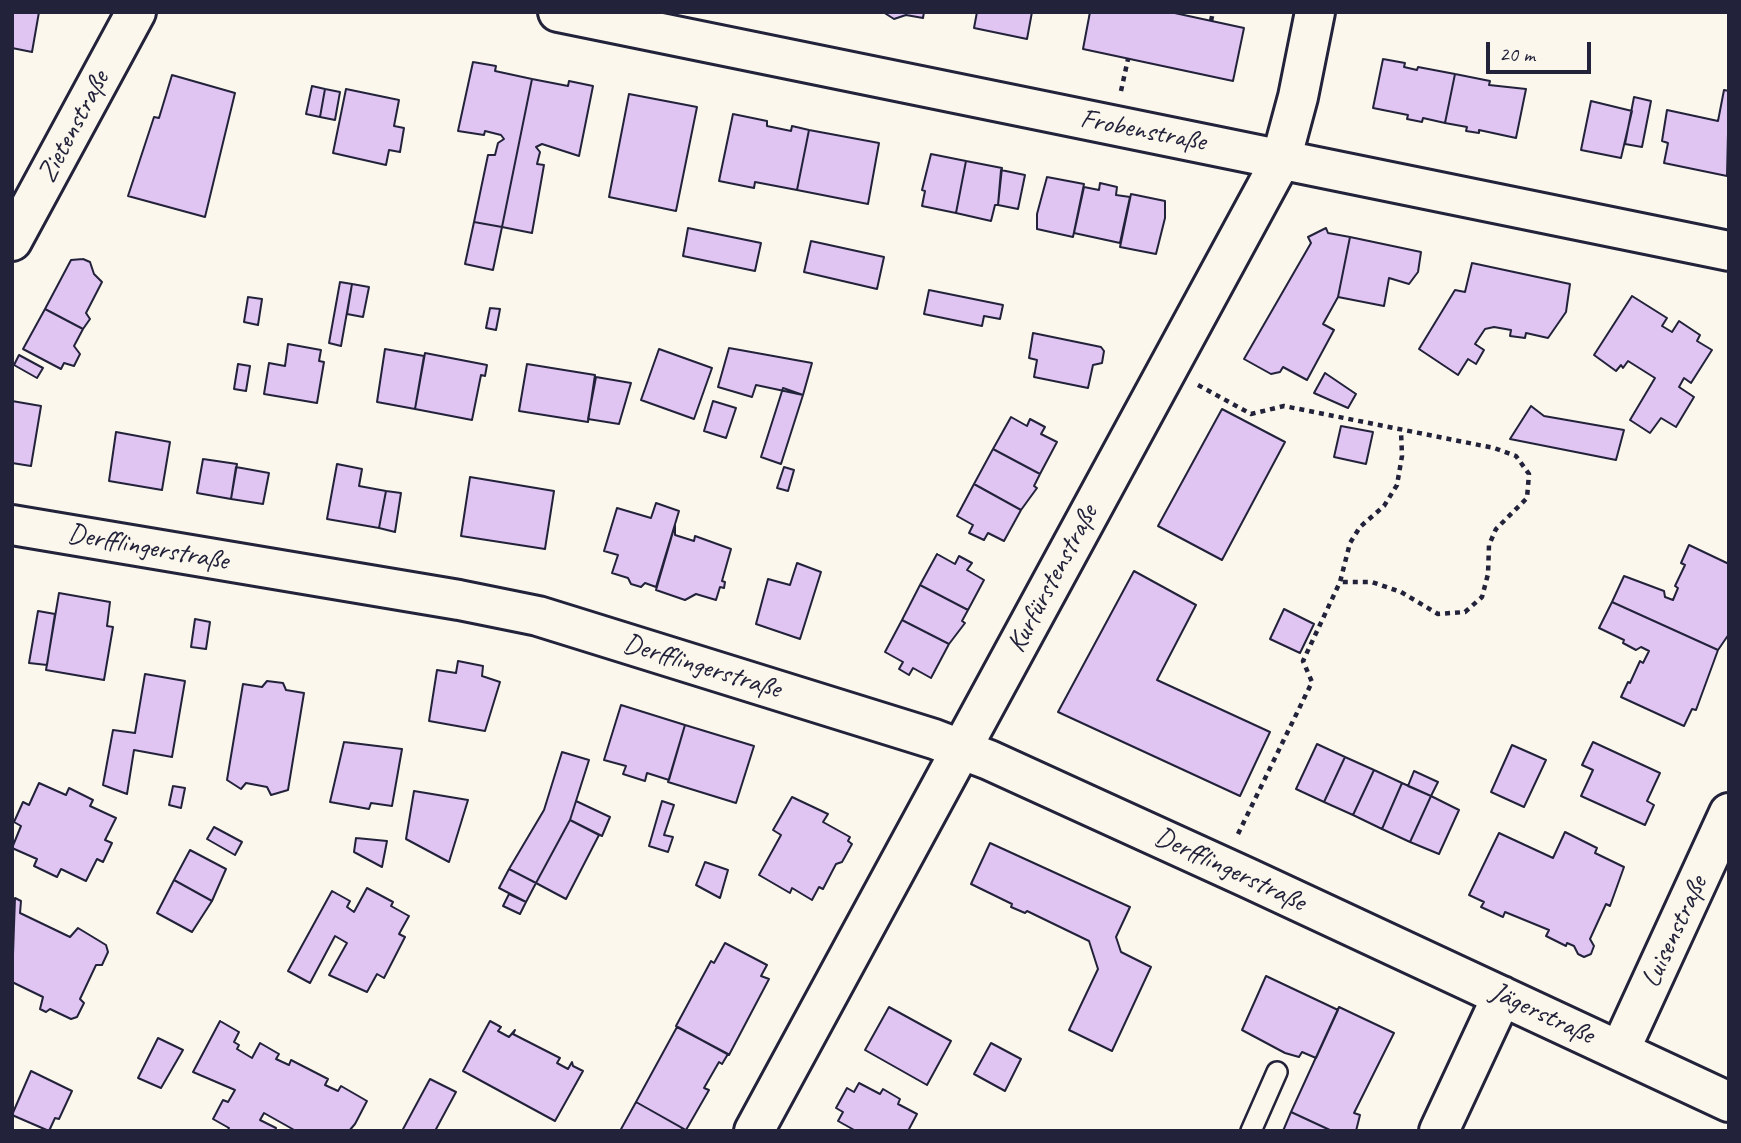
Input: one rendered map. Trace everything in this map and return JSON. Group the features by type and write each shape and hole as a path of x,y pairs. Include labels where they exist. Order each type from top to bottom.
{"street":[{"name":"Zietenstraße","path":"12,241 136,12"},
{"name":"Frobenstraße","path":"558,12 1729,251"},
{"name":"Kurfürstenstraße","path":"754,1131 1281,160 1298,97 1315,12"},
{"name":"Derfflingerstraße","path":"12,525 451,598 538,616 961,748 1355,927"},
{"name":"Luisenstraße","path":"1620,1050 1729,813"},
{"name":"Jägerstraße","path":"1355,927 1729,1102"},
{"path":"1439,1131 1502,996"}],"lane":[{"path":"1251,1131 1277,1072"}],"path":[{"path":"1211,21 1213,12"},
{"path":"1121,95 1128,59"},
{"path":"1196,384 1251,414 1284,406 1494,448 1516,456 1529,474 1527,498 1496,529 1489,545 1488,574 1482,597 1465,612 1438,614 1401,592 1372,582 1340,582"},
{"path":"1236,838 1312,682 1303,661 1340,582 1350,543 1360,527 1384,506 1398,485 1402,456 1401,430"}],"building":[{"path":"12,12 39,12 32,52 12,48"},
{"path":"883,12 924,12 923,18 906,15 894,19"},
{"path":"977,12 1032,12 1027,39 974,28"},
{"path":"1090,12 1170,12 1244,28 1233,81 1083,49"},
{"path":"1383,59 1405,63 1404,67 1417,70 1418,67 1455,74 1445,123 1423,118 1422,122 1407,119 1408,115 1373,108"},
{"path":"473,62 496,66 495,71 532,79 502,227 474,222 488,155 495,155 498,143 504,139 501,135 485,131 484,135 458,131"},
{"path":"1455,74 1490,81 1489,85 1526,89 1516,138 1479,130 1479,133 1466,131 1467,127 1445,123"},
{"path":"172,75 235,93 205,217 128,196 154,117 159,118"},
{"path":"532,79 568,86 569,81 593,86 579,156 542,144 536,147 540,152 537,164 544,165 532,233 502,227"},
{"path":"312,86 325,89 320,117 306,114"},
{"path":"325,89 340,92 335,120 320,117"},
{"path":"346,89 399,100 394,126 404,128 400,152 389,150 386,165 333,153"},
{"path":"1724,90 1729,91 1727,176 1664,163 1668,143 1662,141 1667,110 1718,121"},
{"path":"629,94 697,107 676,211 609,197"},
{"path":"1634,97 1651,101 1642,147 1625,144"},
{"path":"1591,101 1632,111 1621,158 1581,150"},
{"path":"733,114 767,121 767,126 791,131 792,126 809,130 797,190 755,182 754,188 719,181"},
{"path":"809,130 879,143 868,204 797,190"},
{"path":"931,154 966,161 956,213 922,206 925,191 922,190"},
{"path":"966,161 1002,168 998,205 995,205 991,221 956,213"},
{"path":"1001,170 1025,175 1018,209 998,205"},
{"path":"1047,177 1084,184 1073,237 1037,229 1037,214"},
{"path":"1100,183 1117,187 1116,195 1130,197 1120,243 1074,233 1084,187 1099,190"},
{"path":"1131,194 1165,201 1165,218 1156,254 1120,247"},
{"path":"474,222 502,227 493,270 465,264"},
{"path":"688,228 761,243 755,271 683,256"},
{"path":"1326,228 1328,233 1350,237 1338,297 1323,324 1334,330 1307,380 1283,367 1280,372 1271,374 1244,359 1311,243 1308,237"},
{"path":"1350,237 1421,252 1418,272 1409,284 1389,278 1384,306 1338,297"},
{"path":"811,241 884,257 877,289 804,272"},
{"path":"83,259 90,262 94,274 102,282 86,313 90,319 83,329 45,309 71,260"},
{"path":"1472,263 1570,284 1566,312 1548,338 1526,333 1525,338 1510,336 1511,330 1494,327 1485,329 1475,344 1484,350 1476,364 1468,359 1458,375 1419,349 1455,290 1465,292"},
{"path":"340,282 352,284 341,346 329,343"},
{"path":"352,284 369,287 363,317 347,314"},
{"path":"929,290 1003,305 1000,319 984,316 982,326 924,314"},
{"path":"1632,296 1667,318 1662,326 1672,332 1679,321 1700,335 1697,341 1712,350 1691,383 1684,378 1679,387 1694,397 1676,427 1661,418 1650,433 1630,420 1655,378 1628,361 1623,368 1621,365 1616,371 1594,355"},
{"path":"248,297 262,299 258,325 244,322"},
{"path":"490,308 500,309 496,330 486,328"},
{"path":"45,309 83,329 74,346 80,354 74,366 64,363 61,369 23,349"},
{"path":"1033,333 1101,347 1104,351 1102,363 1093,365 1088,388 1034,377 1037,360 1029,358"},
{"path":"288,344 321,350 319,361 324,362 317,403 264,394 269,363 285,366"},
{"path":"729,348 812,363 803,395 756,385 752,397 718,387"},
{"path":"385,349 424,356 415,409 377,402"},
{"path":"659,349 712,368 694,419 641,400"},
{"path":"425,353 487,365 485,376 481,375 472,420 415,409"},
{"path":"19,355 43,368 37,378 14,365"},
{"path":"238,364 250,366 246,391 234,389"},
{"path":"527,364 595,375 588,422 519,411"},
{"path":"1325,373 1356,394 1348,408 1314,393"},
{"path":"596,377 631,383 619,424 588,419"},
{"path":"783,388 803,395 781,464 761,457"},
{"path":"12,401 41,406 31,466 12,463"},
{"path":"713,401 736,408 726,438 704,431"},
{"path":"1531,406 1544,416 1624,430 1616,460 1510,439"},
{"path":"1222,409 1285,442 1222,560 1158,526"},
{"path":"1011,417 1027,426 1030,419 1045,427 1041,434 1057,442 1040,474 993,449"},
{"path":"1341,426 1373,432 1366,464 1334,457"},
{"path":"116,432 170,442 162,490 109,481"},
{"path":"993,449 1040,474 1034,486 1037,488 1021,510 974,484"},
{"path":"203,459 237,464 231,499 197,493"},
{"path":"337,464 362,469 359,486 386,491 379,528 327,519"},
{"path":"236,467 269,473 263,504 231,499"},
{"path":"784,467 794,470 788,491 777,488"},
{"path":"470,477 554,491 545,549 461,536"},
{"path":"974,484 1021,510 1004,541 988,533 984,540 969,533 973,525 957,516"},
{"path":"386,491 401,493 395,532 379,528"},
{"path":"656,503 679,511 656,587 645,583 641,587 631,584 628,578 612,573 618,555 604,551 617,508 651,518"},
{"path":"675,525 675,535 694,541 695,536 731,549 722,581 725,582 724,588 720,587 716,600 696,594 685,600 656,590"},
{"path":"1689,545 1729,564 1729,634 1718,650 1612,602 1624,576 1664,591 1665,597 1673,600 1678,588 1675,586 1685,565 1681,563"},
{"path":"937,554 955,564 959,556 972,563 967,570 984,580 968,610 920,585"},
{"path":"797,563 821,572 800,639 756,624 768,579 790,585"},
{"path":"1134,571 1196,605 1157,680 1270,732 1240,796 1058,712"},
{"path":"920,585 968,610 962,621 965,623 949,644 902,620"},
{"path":"59,593 110,602 107,626 113,627 104,680 46,670"},
{"path":"1612,602 1718,650 1696,710 1692,709 1684,726 1621,697 1640,661 1643,663 1649,651 1641,647 1636,650 1623,643 1624,640 1599,628"},
{"path":"1284,609 1314,624 1300,653 1270,639"},
{"path":"38,611 55,614 47,665 29,663"},
{"path":"195,619 210,622 206,649 191,647"},
{"path":"902,620 949,644 931,678 913,668 909,675 899,669 903,662 885,652"},
{"path":"458,661 483,666 482,676 500,682 485,731 429,721 437,670 456,673"},
{"path":"145,674 185,681 172,757 134,750 127,794 103,785 113,730 135,733"},
{"path":"267,681 283,683 286,690 304,693 288,790 271,795 267,787 246,783 241,789 227,780 243,684 262,687"},
{"path":"621,705 685,725 669,780 647,773 645,781 623,774 626,766 604,760"},
{"path":"685,725 754,746 736,803 668,782"},
{"path":"344,742 402,749 392,806 371,803 369,809 330,802"},
{"path":"1593,742 1660,773 1647,801 1654,805 1645,825 1581,796 1593,770 1582,765"},
{"path":"1317,744 1345,757 1324,802 1296,789"},
{"path":"1512,745 1546,760 1524,807 1491,792"},
{"path":"562,752 589,760 570,820 536,883 509,869 544,810"},
{"path":"1345,757 1374,770 1353,815 1324,802"},
{"path":"1374,770 1402,783 1382,829 1353,815"},
{"path":"1414,771 1438,782 1431,796 1408,786"},
{"path":"39,783 66,795 69,788 93,800 90,806 116,818 105,840 112,843 103,862 97,859 86,881 61,869 57,877 34,866 37,859 12,848 21,826 14,822 23,802 29,805"},
{"path":"1402,783 1431,796 1410,842 1382,829"},
{"path":"173,786 185,788 181,808 169,805"},
{"path":"414,791 468,800 449,862 406,839"},
{"path":"1431,796 1459,810 1439,854 1410,842"},
{"path":"792,797 828,814 823,822 850,837 848,841 852,844 842,862 836,864 823,889 819,887 812,900 792,888 790,893 759,875 781,835 773,830"},
{"path":"576,801 610,817 602,836 570,820"},
{"path":"662,801 674,805 664,835 673,837 668,852 649,846"},
{"path":"570,820 599,835 566,899 536,883"},
{"path":"214,827 242,842 235,855 207,839"},
{"path":"1565,832 1597,848 1595,853 1624,867 1610,906 1606,904 1590,939 1594,946 1591,954 1584,957 1578,954 1574,946 1567,943 1566,946 1546,936 1549,930 1505,912 1503,917 1481,907 1484,902 1469,895 1499,833 1553,858"},
{"path":"356,838 387,841 382,867 354,852"},
{"path":"990,843 1130,907 1116,937 1121,952 1151,967 1112,1051 1069,1030 1098,969 1089,941 1027,911 1025,913 1011,907 1012,904 971,884"},
{"path":"190,850 226,869 212,901 174,880"},
{"path":"705,862 728,870 720,898 696,885"},
{"path":"509,869 536,883 526,902 499,888"},
{"path":"174,880 212,901 192,932 157,913"},
{"path":"367,888 393,902 391,906 409,916 399,934 405,937 384,978 377,974 367,992 329,975 347,943 335,936 310,983 288,971 332,891 350,901 347,907 354,912"},
{"path":"509,894 526,902 520,914 503,906"},
{"path":"15,898 21,901 20,913 70,937 78,928 106,945 108,952 102,965 96,965 80,999 84,1003 77,1017 71,1019 50,1009 46,1012 40,1009 43,997 12,982"},
{"path":"725,943 767,965 761,976 769,979 729,1055 676,1026 711,961 714,963"},
{"path":"1266,976 1338,1010 1316,1058 1302,1052 1299,1057 1285,1053 1242,1030"},
{"path":"889,1007 951,1041 927,1085 865,1050"},
{"path":"1339,1007 1394,1033 1354,1113 1360,1115 1356,1131 1332,1131 1291,1112"},
{"path":"220,1021 239,1032 234,1042 239,1045 237,1049 252,1058 260,1043 279,1054 276,1059 289,1065 291,1060 328,1079 325,1085 338,1091 341,1086 367,1101 355,1124 349,1131 296,1131 264,1113 260,1120 276,1128 275,1131 227,1131 229,1128 213,1119 223,1100 228,1102 235,1090 193,1072"},
{"path":"490,1021 501,1027 498,1031 509,1037 515,1030 513,1034 560,1058 557,1063 568,1069 572,1062 573,1066 583,1071 555,1121 463,1071"},
{"path":"677,1027 728,1054 722,1064 719,1062 704,1088 709,1090 686,1130 636,1102"},
{"path":"158,1038 183,1050 161,1088 138,1078"},
{"path":"991,1043 1021,1059 1005,1091 974,1074"},
{"path":"31,1071 72,1091 59,1119 55,1118 49,1131 12,1115"},
{"path":"430,1079 456,1092 435,1131 402,1131"},
{"path":"859,1083 880,1094 883,1089 900,1099 898,1104 917,1114 908,1131 856,1131 838,1121 843,1112 836,1108 847,1088 854,1092"},
{"path":"636,1102 682,1128 681,1131 620,1131"},
{"path":"1291,1112 1332,1131 1283,1131"}]}
